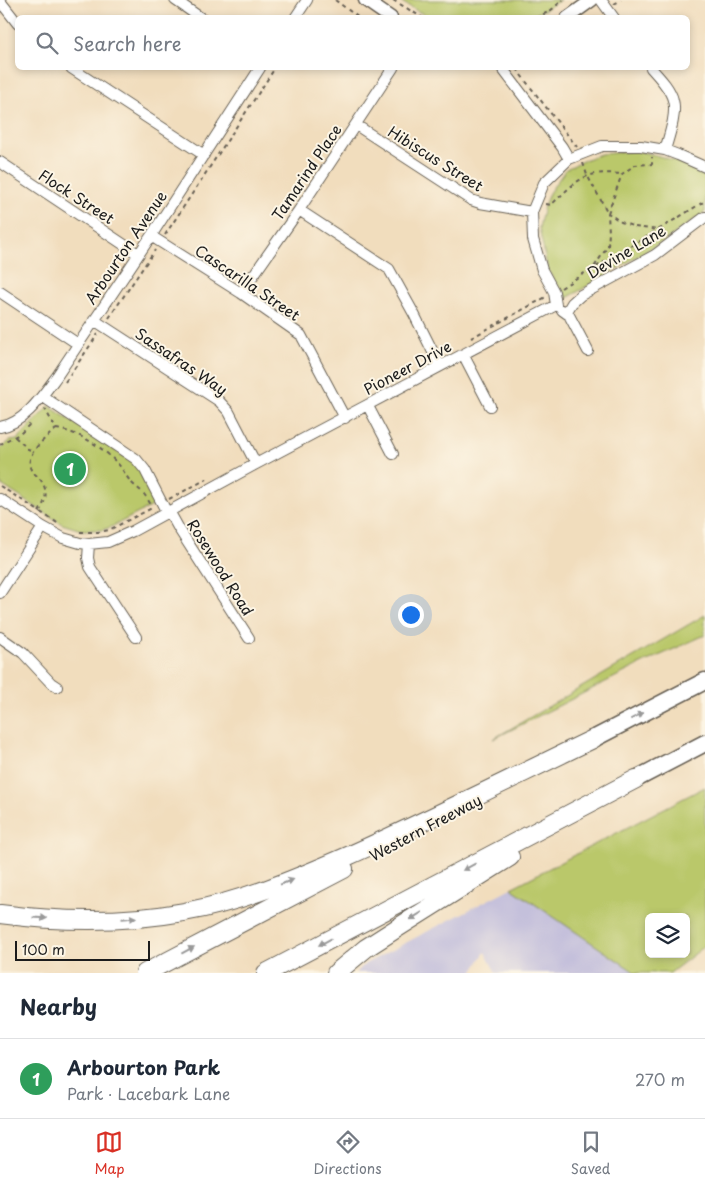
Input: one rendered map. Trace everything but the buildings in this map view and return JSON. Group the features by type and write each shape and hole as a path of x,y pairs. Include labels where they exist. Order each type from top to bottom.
{"highway":[{"name":"Western Freeway","path":"144,973 705,681"},
{"path":"0,914 55,920 105,920 184,912 240,898 294,879 377,843 593,739"},
{"path":"266,973 705,743"},
{"path":"336,973 366,948 636,779"}],"street":[{"path":"175,0 197,15"},
{"path":"296,15 306,0"},
{"path":"364,0 386,15"},
{"path":"571,15 592,0"},
{"path":"601,0 612,15"},
{"path":"0,1 15,20"},
{"path":"74,70 204,155"},
{"name":"Arbourton Avenue","path":"0,427 9,425 22,418 57,376 259,70"},
{"name":"Tamarind Place","path":"241,293 299,210 392,70"},
{"path":"504,70 569,159"},
{"path":"653,70 669,90 673,100 674,110 665,150"},
{"name":"Hibiscus Street","path":"356,125 471,200 532,212"},
{"path":"588,351 569,315 556,305 554,292 542,270 533,239 532,212 544,183 569,159 602,146 641,146 665,150 705,167"},
{"name":"Flock Street","path":"0,162 138,254"},
{"path":"299,210 388,269 414,314 440,366"},
{"name":"Devine Lane","path":"566,313 572,303 581,296 655,255 705,218"},
{"name":"Cascarilla Street","path":"151,236 241,293 301,335 345,418"},
{"path":"0,292 78,344"},
{"name":"Pioneer Drive","path":"0,498 36,516 43,527 72,541 89,544 117,539 556,305"},
{"name":"Sassafras Way","path":"94,320 219,401 229,412 256,464"},
{"path":"463,354 490,406"},
{"name":"Rosewood Road","path":"42,396 136,459 145,470 168,512 249,638"},
{"path":"368,406 393,454"},
{"path":"0,593 43,527"},
{"path":"89,544 88,558 90,567 136,638"},
{"path":"0,636 23,653 57,687"}],"path":[{"path":"335,0 355,15"},
{"path":"393,0 418,15"},
{"path":"542,15 563,0"},
{"path":"518,70 577,146 588,176 608,213 621,222 635,227 658,230"},
{"path":"594,267 608,246 608,213 622,174 635,165 652,164 654,148"},
{"path":"536,201 551,205 576,182 588,176 604,173 622,174"},
{"path":"470,339 554,292 705,201"},
{"path":"44,409 56,429"},
{"path":"36,516 44,504 46,494 40,480 30,466 30,460 37,446 56,429 76,434 105,452 142,492 153,508 157,518"},
{"path":"15,437 28,449 34,451"},
{"path":"80,532 109,530 211,477"},
{"path":"0,486 36,516 64,527"}],"shaded area":[{"path":"511,888 636,973 496,973 485,952 472,973 356,973 365,964"}],"green space":[{"path":"398,0 560,0 533,15 425,15"},
{"path":"637,151 682,164 705,177 705,212 664,241 567,298 548,271 539,228 549,193 566,169 601,154"},
{"path":"49,406 137,465 158,503 111,527 102,530 81,530 62,524 0,484 0,449 10,441 17,440"},
{"path":"705,615 705,635 643,663 493,739"},
{"path":"705,787 705,946 690,958 690,913 645,913 645,958 689,958 670,973 636,973 511,888"}],"place":[{"name":"Arbourton Park","path":"70,469"}]}
